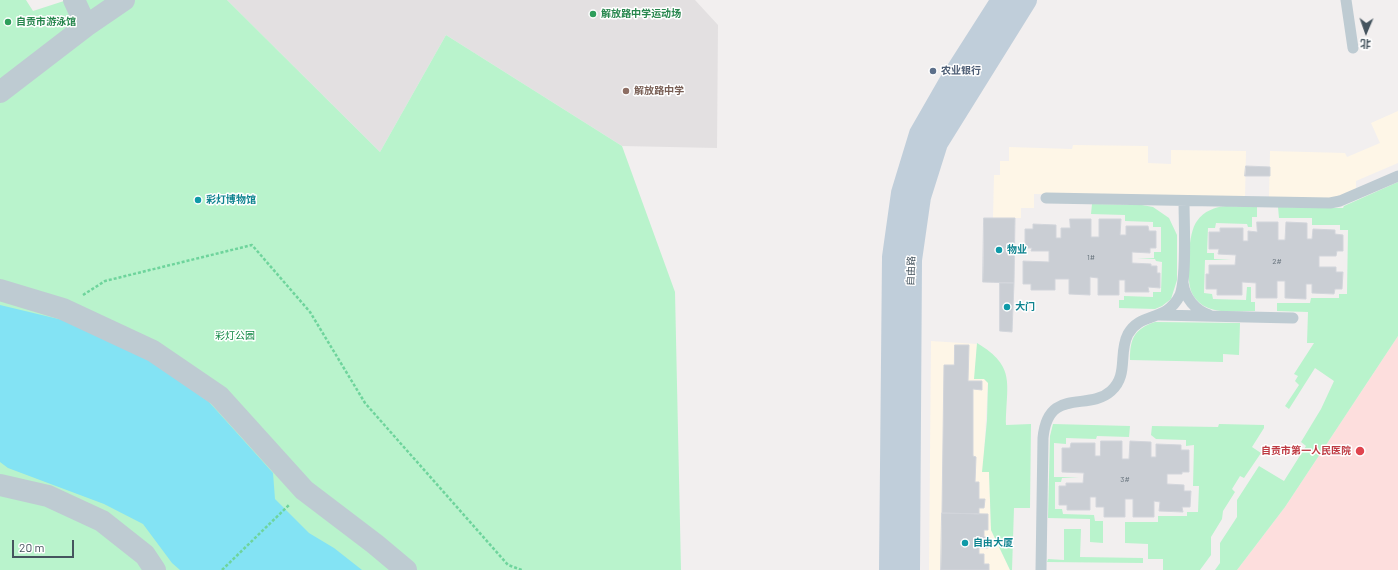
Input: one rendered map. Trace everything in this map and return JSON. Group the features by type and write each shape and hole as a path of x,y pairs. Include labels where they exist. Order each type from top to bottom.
{"main road":[{"name":"自由路","path":"890,570 893,257 902,193 920,134 951,80 1002,0"},
{"name":"自由路","path":"909,570 910,260 920,197 937,143 1026,0"}],"street":[{"path":"74,0 86,26"},
{"path":"0,92 86,26 124,0"},
{"path":"0,290 63,309 153,350 219,396 304,490 375,544 406,570"},
{"path":"0,485 48,496 102,521 145,555 155,570"}],"lane":[{"path":"1346,0 1353,48"},
{"path":"1046,198 1330,203 1340,201 1398,176"},
{"path":"1184,201 1183,281 1186,294 1194,306 1202,312 1215,316"},
{"path":"1041,570 1043,438 1047,420 1054,411 1065,404 1099,398 1111,391 1118,382 1122,373 1124,344 1128,334 1140,321 1157,315 1176,302 1183,281"},
{"path":"1157,315 1293,318"}],"path":[{"path":"63,309 105,281 252,245 310,312 365,403 508,565 522,570"},
{"path":"222,570 304,490"}],"shaded area":[{"name":"解放路中学","path":"227,0 695,0 718,25 717,148 622,146 446,35 380,152"},
{"path":"1398,111 1398,163 1356,181 1356,199 1269,197 1270,151 1345,153 1347,157 1380,143 1371,123"},
{"path":"1073,145 1148,146 1148,163 1171,164 1171,150 1246,151 1245,198 1034,194 1034,208 1021,208 1021,218 993,218 994,175 1000,175 1000,161 1009,161 1009,147 1072,149"},
{"name":"自贡市第一人民医院","path":"1398,336 1398,570 1237,570 1285,507"},
{"path":"931,341 977,344 975,379 984,379 988,382 983,472 989,472 991,530 1010,570 929,570"}],"green space":[{"name":"彩灯公园","path":"0,0 26,0 33,11 67,0 227,0 380,152 446,35 622,146 675,292 681,570 0,570"},
{"path":"1398,182 1398,336 1285,507 1237,570 1215,570 1220,563 1220,543 1237,517 1237,500 1259,466 1284,481 1306,446 1301,442 1321,409 1334,381 1315,368 1289,409 1285,406 1299,385 1295,381 1298,376 1294,374 1314,343 1307,343 1308,312 1277,311 1277,303 1310,303 1311,298 1339,298 1339,294 1347,294 1348,230 1340,230 1340,225 1312,225 1312,218 1279,218 1278,207 1343,208 1344,206"},
{"path":"1092,204 1142,205 1153,207 1169,218 1177,235 1177,280 1171,299 1162,306 1155,309 1119,308 1119,300 1124,300 1124,296 1153,297 1153,292 1161,292 1162,262 1156,261 1155,259 1137,259 1154,258 1154,252 1161,252 1161,227 1153,227 1153,222 1125,221 1125,215 1091,214"},
{"path":"1218,207 1257,207 1257,217 1252,217 1252,227 1248,227 1247,224 1216,223 1215,228 1208,228 1207,253 1214,253 1214,259 1231,260 1205,260 1204,293 1212,294 1213,299 1246,300 1247,287 1251,287 1251,302 1255,302 1255,311 1229,312 1210,309 1197,300 1191,290 1189,281 1189,253 1194,226 1206,212"},
{"path":"1155,322 1240,323 1239,355 1223,354 1223,362 1130,360 1132,341 1135,336 1142,328"},
{"path":"977,343 990,352 1004,369 1007,387 1006,425 1031,424 1030,508 1014,508 1012,570 1010,570 991,530 989,472 982,472 987,420 988,383 984,379 974,379"},
{"path":"1053,424 1130,426 1129,437 1097,436 1096,439 1066,438 1066,444 1054,443 1054,477 1079,477 1062,478 1061,482 1055,482 1055,509 1062,509 1063,514 1094,515 1095,521 1103,521 1103,543 1090,542 1090,519 1048,518 1050,436"},
{"path":"1219,424 1264,425 1264,428 1252,447 1261,453 1244,478 1240,476 1232,489 1235,492 1223,511 1222,519 1211,537 1211,555 1200,570 1163,570 1163,559 1148,559 1148,544 1125,543 1125,522 1158,522 1158,516 1187,516 1187,512 1198,512 1199,486 1193,486 1194,445 1186,446 1186,440 1156,439 1151,435 1152,426 1218,427"},
{"path":"1064,529 1081,529 1080,557 1143,558 1143,563 1047,562 1048,559 1064,560"}],"water":[{"path":"0,305 71,322 146,358 209,402 273,473 275,499 309,533 334,548 362,570 180,570 172,563 143,524 104,504 8,468 0,462"}],"building":[{"path":"1246,166 1270,167 1270,176 1245,176"},
{"name":"物业","path":"984,218 1015,218 1014,283 983,282"},
{"path":"1070,219 1091,219 1091,237 1099,237 1099,219 1121,219 1120,235 1126,235 1126,226 1148,226 1149,231 1156,231 1156,248 1150,248 1150,253 1132,252 1132,263 1151,264 1151,266 1157,266 1157,273 1160,273 1160,288 1148,287 1149,292 1125,292 1125,280 1119,280 1119,295 1098,295 1098,278 1090,277 1090,295 1069,294 1069,279 1055,279 1055,290 1031,290 1031,284 1023,284 1023,261 1049,262 1049,251 1031,251 1032,248 1025,248 1025,229 1033,229 1033,224 1056,225 1056,238 1061,238 1061,228 1070,228"},
{"path":"1257,222 1278,222 1278,240 1285,240 1286,222 1307,223 1307,239 1312,239 1313,229 1335,230 1335,234 1343,235 1343,251 1337,251 1336,256 1319,256 1319,267 1336,267 1336,272 1343,272 1342,289 1335,289 1334,294 1312,293 1312,284 1306,284 1306,299 1285,298 1285,281 1277,281 1277,298 1256,298 1256,283 1242,282 1242,295 1217,295 1217,289 1206,289 1206,274 1209,274 1209,265 1235,265 1236,255 1218,254 1219,249 1209,249 1209,232 1220,232 1220,228 1243,228 1243,241 1248,241 1248,231 1257,232"},
{"name":"大门","path":"1000,283 1014,283 1012,332 1000,331"},
{"path":"955,345 969,345 968,381 982,381 982,390 973,389 973,456 976,457 975,482 979,482 979,499 985,499 984,508 979,508 979,514 942,513 944,365 954,365"},
{"path":"1101,441 1122,441 1122,459 1129,459 1130,441 1151,442 1151,457 1156,457 1156,444 1181,445 1181,450 1189,450 1189,472 1182,472 1182,474 1167,474 1167,484 1184,485 1184,491 1191,491 1190,507 1182,507 1183,512 1159,511 1160,502 1154,501 1154,517 1133,517 1133,499 1125,499 1125,517 1104,517 1104,507 1096,507 1096,497 1090,497 1090,510 1067,510 1067,505 1059,505 1059,486 1066,486 1066,483 1083,483 1084,473 1062,472 1062,448 1070,448 1071,443 1095,443 1095,456 1100,456"},
{"name":"自由大厦","path":"942,513 988,514 988,530 984,530 984,537 989,537 988,548 979,548 979,554 984,554 984,564 989,564 989,570 941,570"}],"place":[{"name":"解放路中学运动场","path":"593,14"},
{"name":"自贡市游泳馆","path":"8,22"},
{"name":"农业银行","path":"933,71"},
{"name":"解放路中学","path":"626,91"},
{"name":"彩灯博物馆","path":"198,200"},
{"name":"物业","path":"999,250"},
{"name":"大门","path":"1007,307"},
{"name":"自贡市第一人民医院","path":"1360,451"},
{"name":"自由大厦","path":"965,543"}]}
